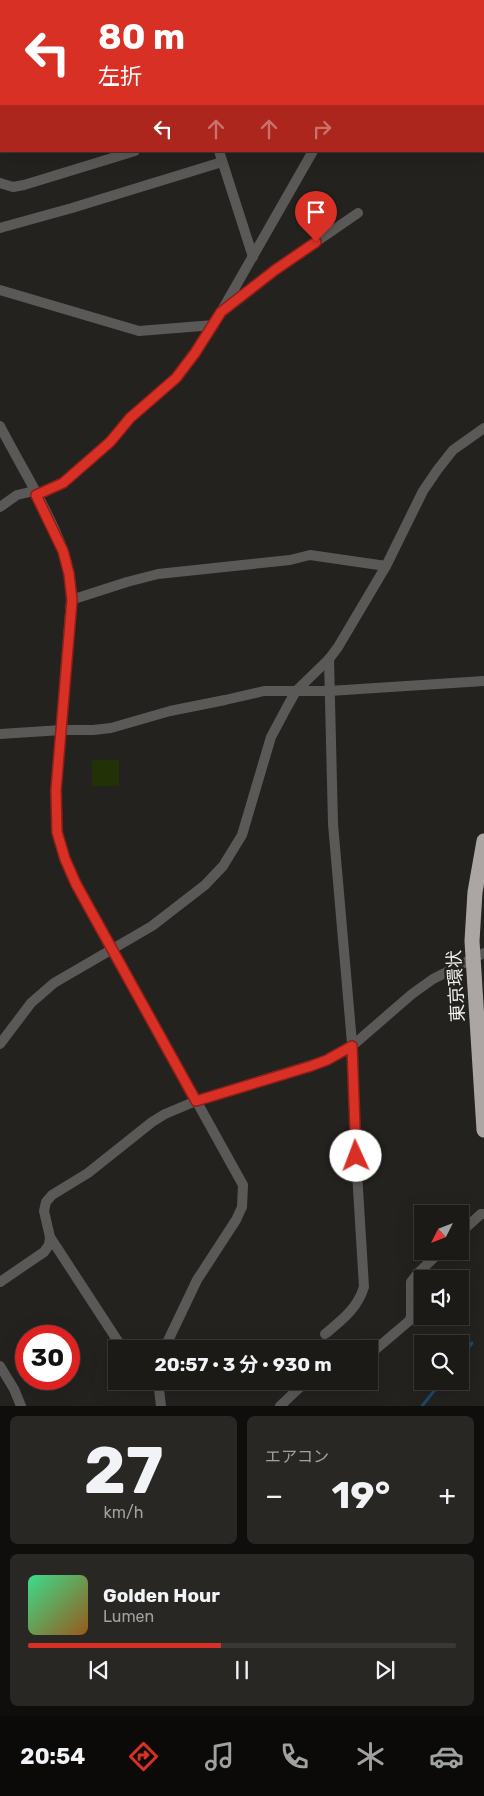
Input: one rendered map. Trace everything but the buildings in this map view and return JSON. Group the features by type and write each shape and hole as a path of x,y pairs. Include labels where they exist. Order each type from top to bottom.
{"highway":[{"name":"東京環状","path":"484,841 475,892 472,941 478,955 484,1130"}],"street":[{"path":"0,183 13,187 24,185 132,152"},
{"path":"219,152 253,258"},
{"path":"0,507 17,495 35,493 63,483 110,442 130,418 176,378 217,319 312,152"},
{"path":"0,228 222,162"},
{"path":"0,290 139,332 217,319 275,270 358,213"},
{"path":"0,426 63,551 69,574 72,600 56,790 57,832 65,859 76,884 112,950 243,1185 242,1207 236,1220 197,1280 168,1340"},
{"path":"0,1044 31,1003 54,983 152,926 205,885 223,866 242,835 271,737 296,691 329,659 386,566 423,491 438,469 453,450 484,428"},
{"path":"72,600 126,582 158,574 290,560 310,555 386,566"},
{"path":"325,1334 353,1310 361,1297 364,1287 352,1046 333,824 329,659"},
{"path":"0,734 112,728 170,711 264,690 329,691 484,681"},
{"path":"117,1340 50,1237 44,1211 46,1202 52,1195 88,1173 152,1122 196,1101 327,1060 352,1046 412,994 433,979 478,955"},
{"path":"469,1225 484,1214"},
{"path":"0,1282 44,1252 50,1237"},
{"path":"378,1347 409,1321 411,1317 411,1282 432,1260"},
{"path":"0,1366 14,1389 21,1406"},
{"path":"159,1390 161,1406"},
{"path":"280,1406 298,1390"}],"green space":[{"path":"92,760 119,760 119,786 92,786"}],"waterway":[{"path":"469,1347 472,1343"},
{"path":"422,1406 435,1390"}],"route":[{"path":"316,242 275,270 221,312 195,353 176,378 130,418 110,442 63,483 36,495 63,551 69,574 72,600 56,790 57,832 65,859 76,884 196,1101 311,1066 327,1060 352,1046 356,1156"}]}
